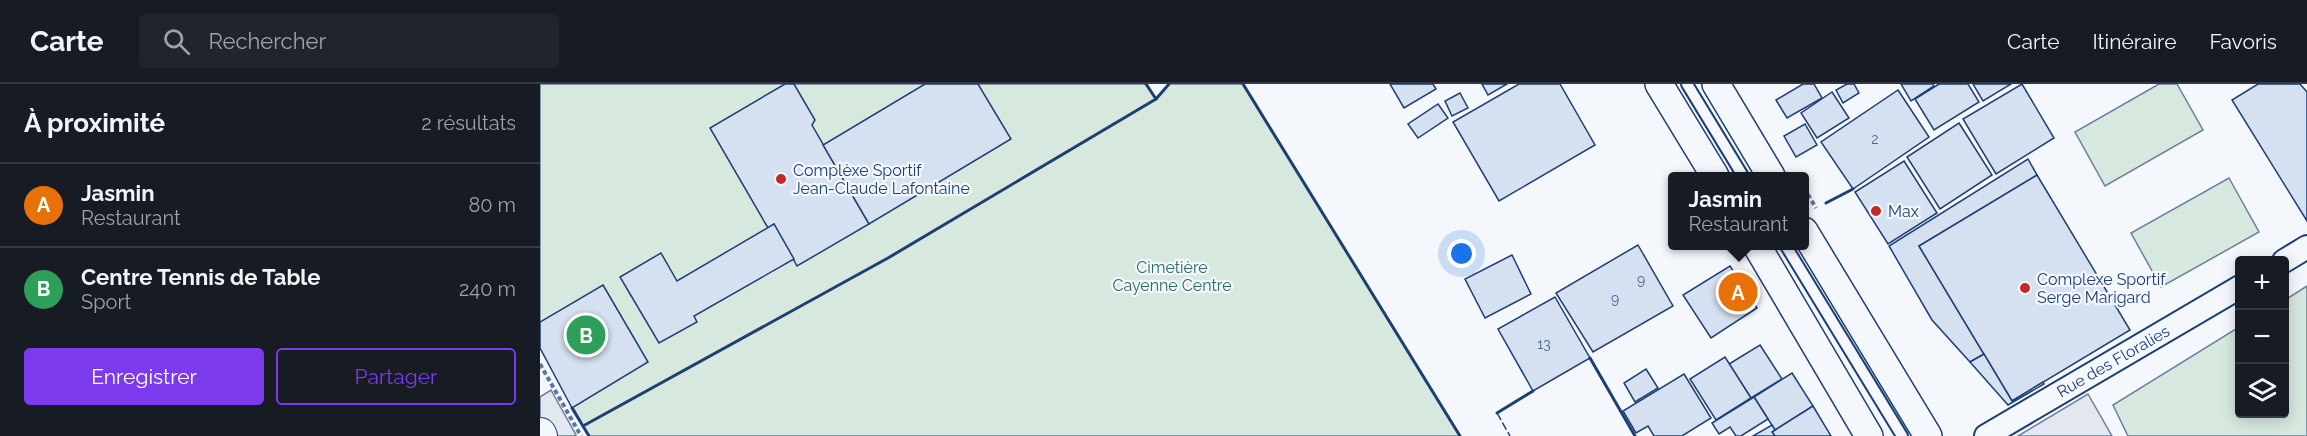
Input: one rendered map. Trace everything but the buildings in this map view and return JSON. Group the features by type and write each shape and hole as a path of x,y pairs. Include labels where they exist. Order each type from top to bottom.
{"street":[{"path":"1659,84 1712,172"},
{"path":"1716,84 1768,172"},
{"path":"1809,239 1928,436"},
{"path":"2289,258 2307,247"},
{"path":"1759,250 1869,436"},
{"name":"Rue des Floralies","path":"1986,436 2235,290"}],"lane":[{"path":"1687,84 1740,172"},
{"path":"1788,250 1902,436"}],"path":[{"path":"540,364 581,436"}],"green space":[{"name":"Cimetière Cayenne Centre","path":"540,84 1146,84 1156,99 1169,84 1243,84 1460,436 589,436 540,348"},
{"path":"2159,84 2177,84 2203,130 2105,186 2075,132"},
{"path":"2229,178 2259,232 2161,287 2131,233"},
{"path":"2307,286 2307,436 2128,436 2113,405 2235,329 2235,418 2289,418 2289,297"}],"shaded area":[{"path":"551,390 576,435 540,436 540,397"},
{"path":"2088,394 2112,436 2018,436"}],"fence":[{"path":"1497,413 1510,436"}],"wall":[{"path":"1146,84 1156,99"},
{"path":"583,426 888,258 1156,99 1169,84"},
{"path":"1243,84 1460,436"},
{"path":"1826,203 1853,189"},
{"path":"1590,358 1635,436"},
{"path":"1497,413 1533,391"},
{"path":"572,408 589,436"}],"place":[{"name":"Complèxe Sportif Jean-Claude Lafontaine","path":"781,179"},
{"name":"Max","path":"1876,211"},
{"name":"Complexe Sportif Serge Marigard","path":"2025,288"},
{"name":"Jasmin","path":"1738,292"},
{"name":"Centre Tennis de Table","path":"586,335"}]}
